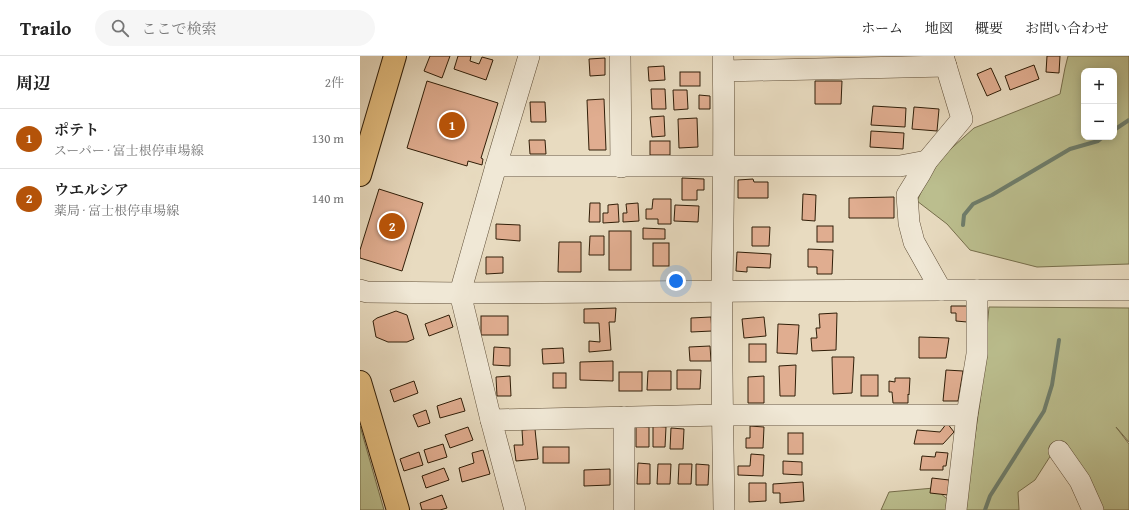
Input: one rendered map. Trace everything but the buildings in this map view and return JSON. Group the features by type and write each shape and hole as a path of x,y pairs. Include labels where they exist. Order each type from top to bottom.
{"main road":[{"path":"360,174 395,56"},
{"path":"360,382 398,510"}],"street":[{"path":"515,510 460,293 529,56"},
{"path":"620,56 621,167"},
{"path":"724,510 722,291 724,63 944,61 962,119 927,161 907,195 909,223 914,242 940,290"},
{"path":"496,166 900,166 927,161"},
{"path":"360,290 367,292 460,293 1128,290"},
{"path":"956,510 977,354 977,290"},
{"path":"491,420 722,415 968,415"},
{"path":"624,417 624,510"},
{"path":"1059,451 1080,481 1093,510"}],"green space":[{"path":"1068,56 1129,56 1129,264 1037,267 970,250 947,224 917,201 934,164 974,128 1060,94"},
{"path":"989,307 1129,308 1129,442 1116,427 1129,444 1129,510 1087,510 1051,455 1035,480 1018,492 1019,510 964,510 980,402"},
{"path":"360,426 384,510 360,510"},
{"path":"934,488 952,503 950,510 881,510 889,492"}],"waterway":[{"path":"1117,128 1129,120"},
{"path":"963,225 964,215 973,204 992,195 1070,149 1099,140"},
{"path":"985,510 990,496 1044,411 1052,385 1059,340"}],"place":[{"name":"ポテト","path":"452,125"},
{"name":"ウエルシア","path":"392,226"}]}
